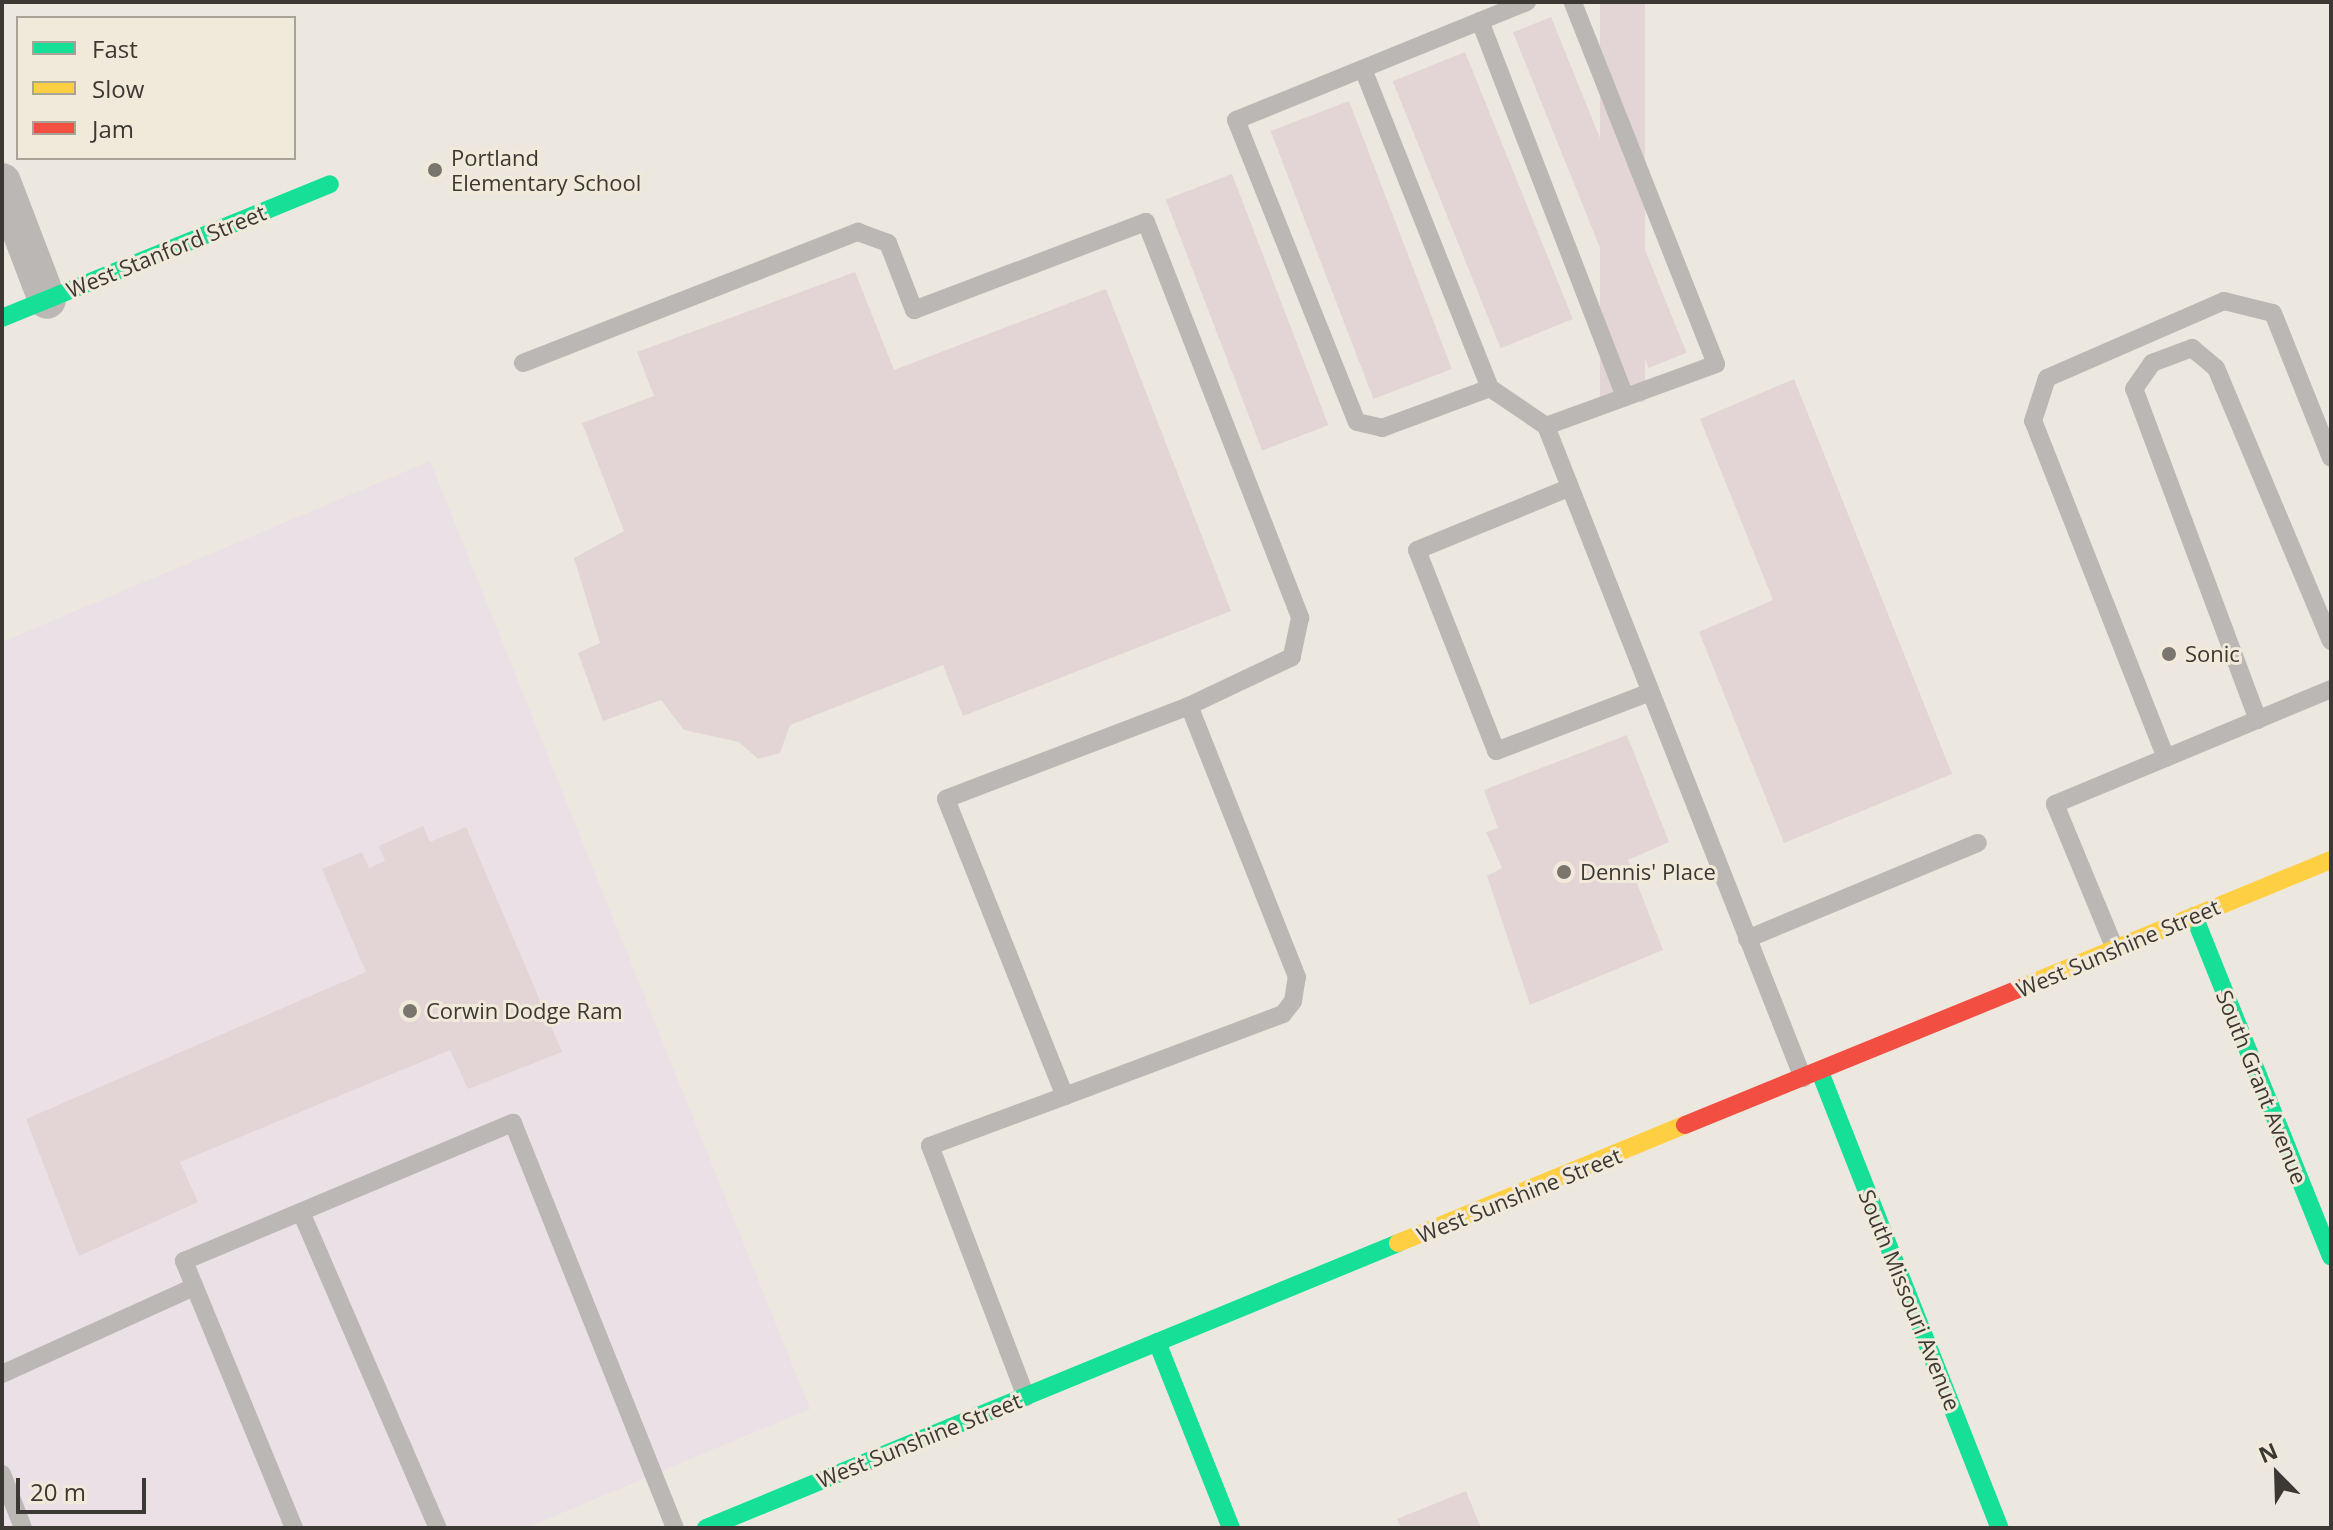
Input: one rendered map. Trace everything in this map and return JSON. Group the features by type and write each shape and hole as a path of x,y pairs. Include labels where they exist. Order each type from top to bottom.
{"main road":[{"name":"West Stanford Street","path":"2,318 330,184"},
{"name":"West Sunshine Street","path":"706,1528 2331,860"},
{"name":"South Grant Avenue","path":"2194,916 2331,1257"},
{"name":"South Missouri Avenue","path":"1812,1075 2000,1528"},
{"path":"1157,1342 1231,1528"}],"street":[{"path":"2,182 47,300"}],"lane":[{"path":"1490,388 1382,428 1357,422 1236,120 1527,2"},
{"path":"1546,426 1716,364 1573,2"},
{"path":"1480,21 1625,397"},
{"path":"1363,69 1490,388 1546,426 1566,489 1747,939 1812,1075"},
{"path":"523,363 858,232 888,243 914,310 1146,222 1300,618 1299,640 1282,665 1189,706 946,799 1065,1096"},
{"path":"2166,758 2033,421 2047,378 2224,301 2273,313 2331,458"},
{"path":"2258,720 2134,389 2152,363 2192,348 2216,368 2331,641"},
{"path":"1566,489 1417,550 1496,751 1648,693"},
{"path":"2115,949 2055,804 2331,689"},
{"path":"1026,1397 930,1146 1283,1014 1293,1001 1297,977 1189,706"},
{"path":"1747,939 1978,843"},
{"path":"294,1528 184,1261 513,1123 675,1528"},
{"path":"301,1212 438,1528"},
{"path":"2,1374 194,1287"},
{"path":"2,1474 23,1528"},
{"path":"763,1504 772,1528"}],"shaded area":[{"path":"430,461 810,1409 526,1528 2,1528 2,642"}],"building":[{"path":"1600,2 1645,2 1645,402 1600,402"},
{"path":"1551,17 1687,353 1649,368 1513,32"},
{"path":"1465,52 1573,319 1501,348 1393,81"},
{"path":"1349,101 1452,369 1373,399 1271,131"},
{"path":"1232,174 1328,425 1262,451 1166,199"},
{"path":"855,272 894,370 1106,289 1231,611 963,716 943,665 790,725 780,753 758,759 739,742 684,730 661,700 603,721 578,653 600,643 574,558 624,531 582,423 654,396 637,352"},
{"path":"1794,379 1952,774 1784,843 1699,632 1773,600 1700,419"},
{"name":"Dennis' Place","path":"1627,735 1669,842 1628,860 1663,950 1530,1005 1487,876 1502,868 1486,832 1498,828 1484,790"},
{"name":"Corwin Dodge Ram","path":"423,826 430,842 466,827 562,1052 468,1089 450,1050 180,1162 198,1202 79,1256 26,1119 366,972 322,869 362,852 369,868 385,861 379,846"},
{"path":"1466,1491 1481,1528 1401,1528 1397,1519"}],"traffic: fast":[{"path":"2,318 330,184"},
{"path":"2194,916 2331,1257"},
{"path":"1820,1072 2000,1528"},
{"path":"706,1528 1398,1243"},
{"path":"1157,1342 1231,1528"}],"traffic: slow":[{"path":"2020,988 2331,860"},
{"path":"1398,1243 1685,1125"}],"traffic: jam":[{"path":"1685,1125 2020,988"}],"place":[{"name":"Portland Elementary School","path":"435,170"},
{"name":"Sonic","path":"2169,654"},
{"name":"Dennis' Place","path":"1564,872"},
{"name":"Corwin Dodge Ram","path":"410,1011"}]}
